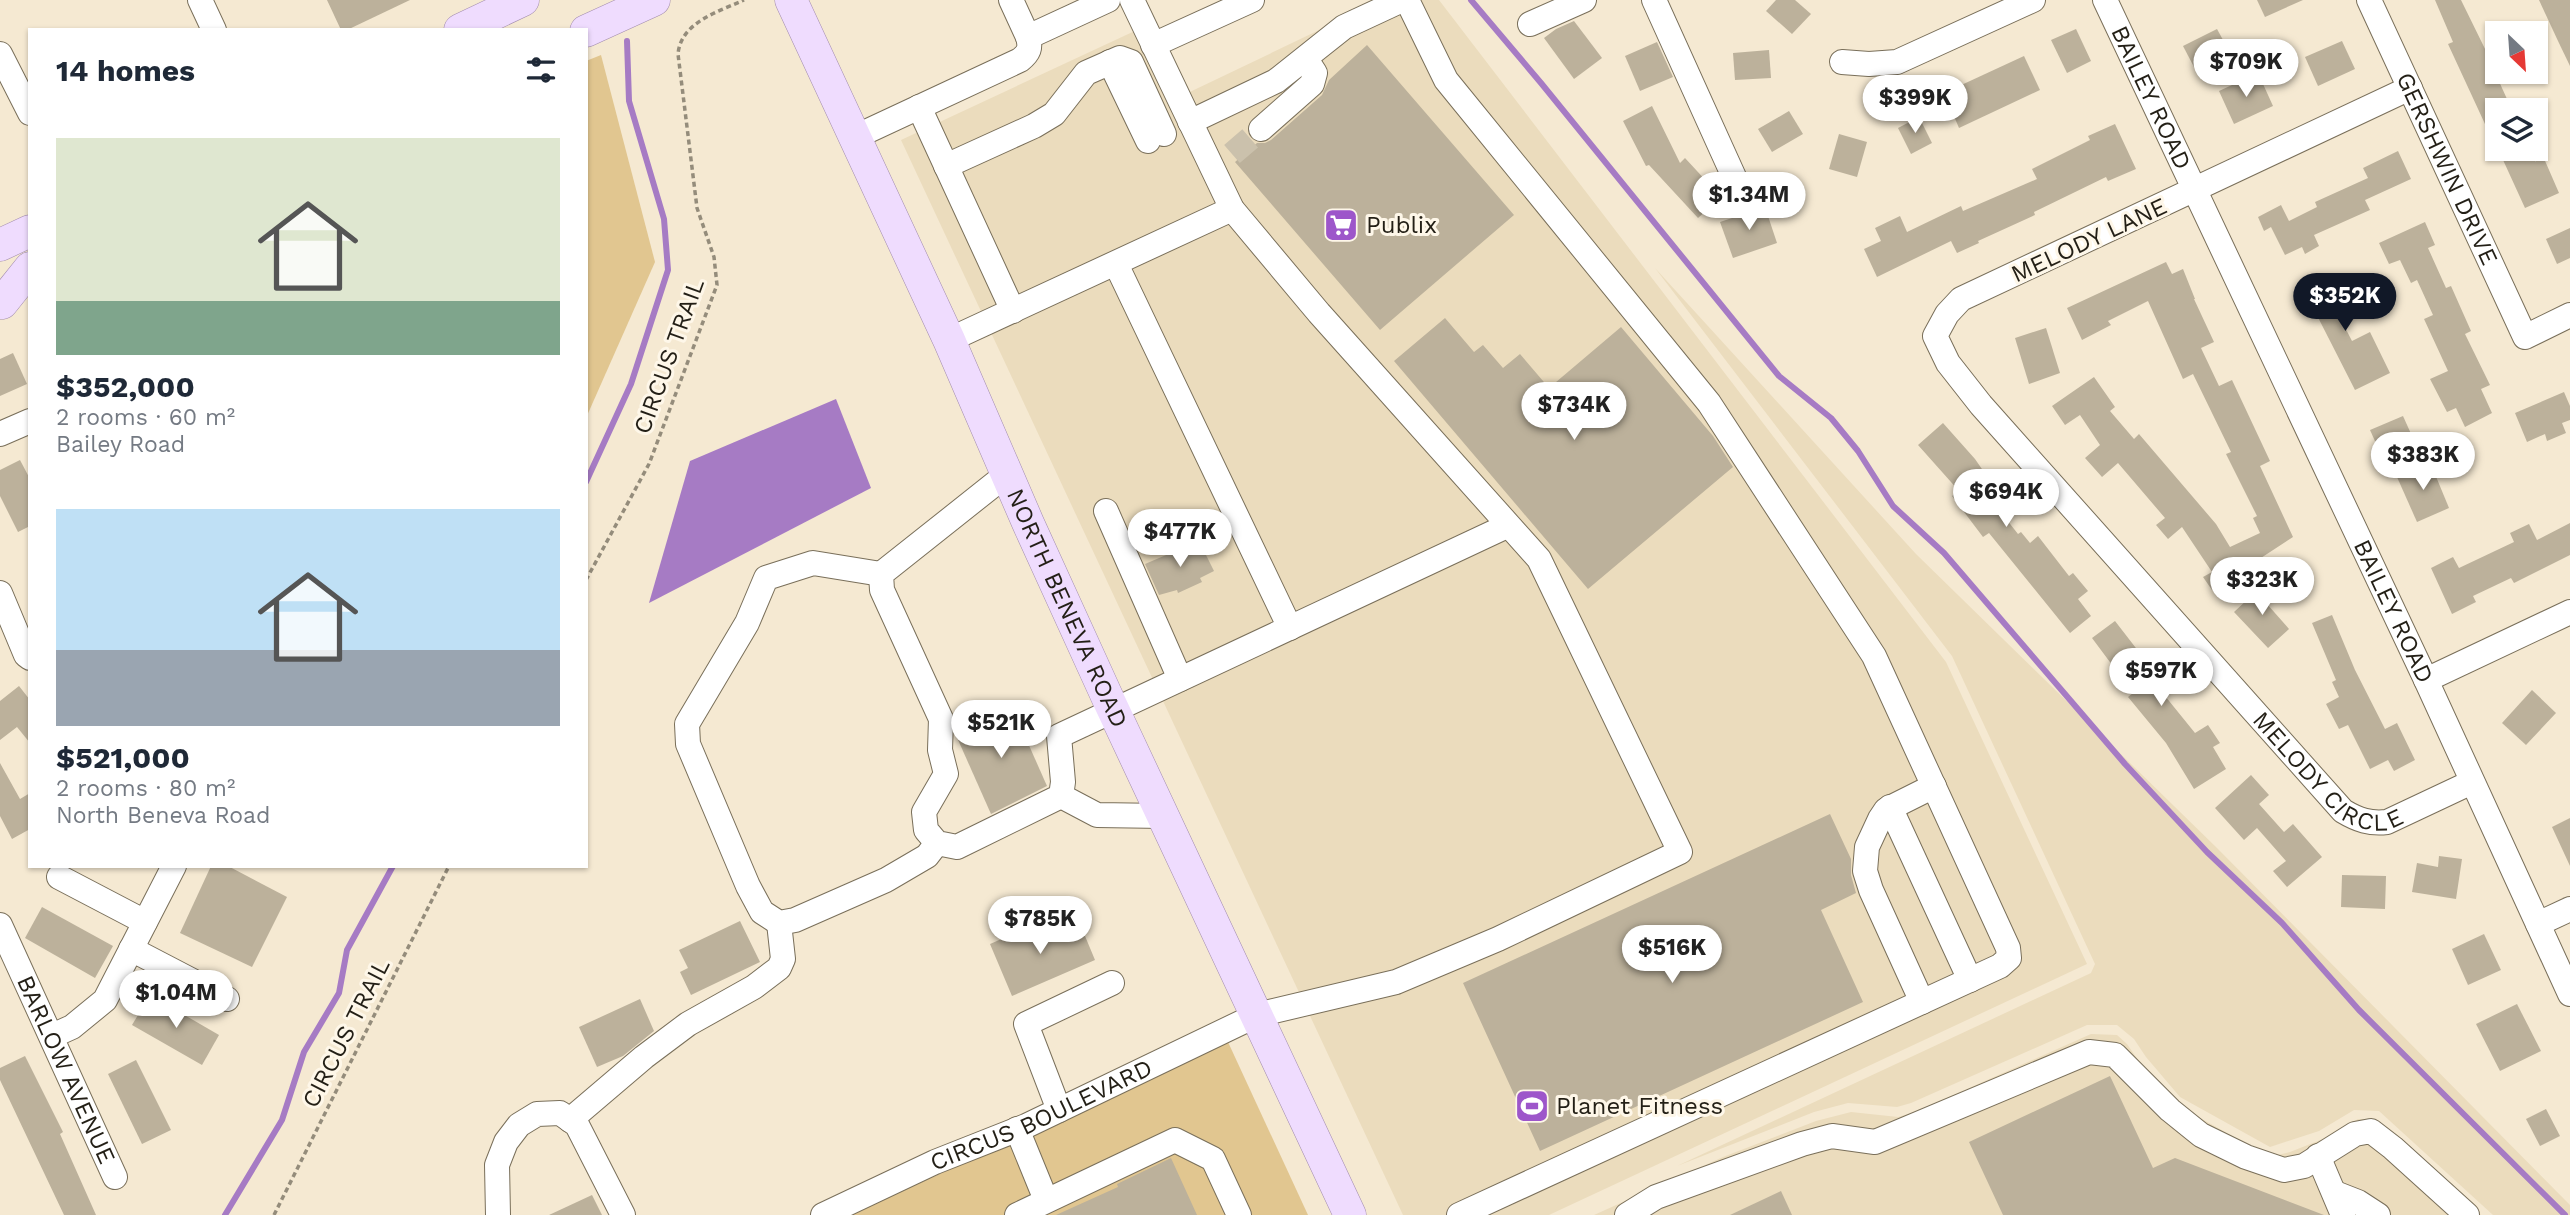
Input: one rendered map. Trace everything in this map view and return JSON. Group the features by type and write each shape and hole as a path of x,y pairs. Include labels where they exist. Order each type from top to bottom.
{"main road":[{"path":"464,28 523,0"},
{"path":"588,30 654,0"},
{"name":"NORTH BENEVA ROAD","path":"791,0 949,340 1114,710 1350,1215"},
{"path":"0,245 28,232"},
{"path":"10,299 28,271"}],"street":[{"path":"200,0 213,28"},
{"path":"855,137 1028,54 1028,37 1011,0"},
{"path":"1028,37 1108,0"},
{"path":"1060,796 1063,782 1059,736 1507,526 1231,209 1222,160 1190,122 1132,0"},
{"path":"1190,122 1276,81 1344,27 1402,0"},
{"path":"1407,0 1446,80 1709,403 1874,656 2008,948 2009,958 2000,966 1459,1215"},
{"path":"1530,24 1584,0"},
{"path":"1654,0 1739,188"},
{"path":"1842,62 1897,62 2033,0"},
{"name":"BAILEY ROAD","path":"2105,0 2426,680 2570,994"},
{"name":"GERSHWIN DRIVE","path":"2369,0 2525,337 2570,314"},
{"path":"1153,45 1239,3"},
{"path":"0,54 28,109"},
{"path":"946,166 1034,126 1054,114 1086,73 1120,58 1131,62 1156,137"},
{"path":"1261,129 1312,84 1314,73 1306,59"},
{"name":"MELODY LANE","path":"1935,336 1947,314 1961,299 2410,89"},
{"path":"919,107 1013,311"},
{"path":"949,340 1231,209"},
{"path":"1115,264 1290,628"},
{"name":"MELODY CIRCLE","path":"1935,336 1948,363 1982,405 2343,811 2358,820 2375,824 2387,822 2472,782"},
{"path":"0,434 28,422"},
{"path":"937,843 927,856 886,880 795,920 779,923 762,912 748,886 688,744 687,723 747,623 766,578 813,563 881,574 1007,474"},
{"path":"1106,511 1180,679"},
{"name":"CIRCUS BOULEVARD","path":"823,1215 1059,1110 1257,1015 1396,982 1485,944 1680,852 1547,574 1539,559 1507,526"},
{"path":"881,574 882,590 941,719 940,750 946,774 924,812 926,830 937,843 957,847 1060,796"},
{"path":"0,593 28,656"},
{"path":"2426,680 2570,611"},
{"path":"1922,1002 1865,871 1867,847 1886,810 1934,786"},
{"path":"1060,796 1097,815 1164,816"},
{"path":"1890,807 1970,980"},
{"path":"52,1036 80,1021 105,1000 173,868"},
{"path":"59,877 145,922"},
{"path":"2538,924 2570,909"},
{"path":"570,1120 644,1057 688,1024 754,987 779,968 783,959 779,923"},
{"name":"BARLOW AVENUE","path":"0,925 115,1177"},
{"path":"131,949 227,999"},
{"path":"1059,1110 1026,1024 1112,983"},
{"path":"1627,1215 1656,1197 1802,1144 1832,1136 1857,1142 1875,1142 2089,1052 2115,1055 2170,1110 2201,1135 2246,1157 2284,1170 2295,1170 2355,1134 2371,1131 2467,1215"},
{"path":"498,1215 498,1165 506,1142 519,1125 537,1114 560,1113 577,1125 624,1215"},
{"path":"1017,1129 1046,1200"},
{"path":"1017,1215 1175,1140 1213,1159 1239,1215"},
{"path":"2318,1156 2339,1204 2358,1202 2378,1215"}],"path":[{"name":"CIRCUS TRAIL","path":"588,576 649,464 717,285 714,257 697,208 679,44 692,26 744,0"},
{"name":"CIRCUS TRAIL","path":"274,1215 448,868"}],"shaded area":[{"path":"1382,0 1439,0 1946,662 2087,964 1549,1215 1403,1215 901,140 1139,29 1173,100"},
{"path":"601,55 655,262 588,413 588,60"},
{"path":"1655,268 1916,554 2217,848 2570,1205 2570,1215 2493,1215 2379,1111 2354,1110 2319,1131 2270,1147 2180,1097 2134,1039 2117,1025 2087,1025 1911,1103 1897,1107 1848,1103 1814,1112 1677,1166 2091,973 2095,964 1952,656"},
{"path":"836,399 871,488 649,603 690,461"},
{"path":"2091,1034 2117,1035 2175,1104 2270,1157 2323,1139 2358,1119 2376,1119 2481,1215 1594,1215 1723,1157 1816,1121 1851,1112 1898,1117 1915,1112"},
{"path":"1228,1042 1308,1215 850,1215"}],"building":[{"path":"327,0 410,0 351,28 340,28"},
{"path":"1776,0 1795,0 1811,14 1792,34 1766,11"},
{"path":"2257,0 2303,0 2265,17"},
{"path":"2435,0 2461,0 2485,49 2485,84 2500,84 2507,98 2485,98 2485,124 2448,44 2453,42"},
{"path":"2539,0 2570,0 2570,66 2558,41"},
{"path":"1574,21 1602,58 1574,79 1544,38"},
{"path":"2076,29 2091,61 2067,73 2051,40"},
{"path":"2217,29 2228,49 2194,67 2183,46"},
{"path":"2342,41 2355,69 2318,86 2305,57"},
{"path":"1657,42 1673,77 1640,91 1625,56"},
{"path":"1367,45 1514,215 1380,330 1235,162 1257,143 1271,140 1322,95 1329,80"},
{"path":"1769,50 1771,78 1735,80 1733,53"},
{"path":"2024,56 2040,90 1959,128 1944,93"},
{"path":"2258,73 2273,106 2234,124 2219,91"},
{"path":"1652,106 1680,163 1685,158 1721,197 1698,218 1649,165 1646,166 1623,121"},
{"path":"1789,111 1803,134 1772,152 1758,129"},
{"path":"1919,117 1932,143 1911,154 1898,128"},
{"path":"2115,124 2136,169 2108,181 2106,177 1957,253 1951,241 1877,277 1864,249 1881,241 1875,228 1900,216 1907,232 1961,206 1963,211 2037,179 2032,169 2090,140 2088,136"},
{"path":"1839,134 1867,142 1857,177 1829,169"},
{"path":"2398,151 2411,179 2365,200 2370,210 2314,235 2319,246 2305,254 2302,247 2285,255 2271,227 2264,231 2258,217 2281,205 2289,221 2317,207 2315,202 2368,178 2363,168"},
{"path":"2503,161 2545,161 2559,193 2525,208"},
{"path":"1765,207 1777,243 1733,258 1720,222"},
{"path":"2425,222 2435,245 2428,248 2446,288 2451,286 2471,331 2465,334 2490,385 2481,389 2492,413 2465,427 2456,408 2447,412 2430,379 2448,371 2424,319 2433,315 2417,280 2411,283 2400,260 2389,264 2379,243"},
{"path":"2570,228 2570,258 2557,264 2546,239"},
{"path":"2166,262 2172,274 2183,269 2214,342 2201,348 2219,386 2232,380 2270,461 2260,466 2293,537 2212,590 2203,577 2212,572 2182,527 2168,539 2156,525 2165,518 2118,463 2102,477 2085,458 2100,445 2080,415 2065,425 2052,406 2094,377 2115,407 2110,411 2134,439 2139,434 2216,524 2230,547 2260,533 2253,518 2257,516 2226,454 2231,452 2193,374 2183,379 2148,301 2108,321 2111,325 2082,340 2067,308"},
{"path":"2321,274 2325,282 2336,277 2350,306 2337,312 2352,341 2370,332 2390,373 2355,390 2301,284"},
{"path":"1445,318 1474,352 1483,345 1503,368 1520,354 1549,388 1621,327 1713,436 1733,467 1588,589 1394,361"},
{"path":"2046,328 2060,373 2029,384 2015,338"},
{"path":"13,353 27,384 0,396 0,359"},
{"path":"2564,392 2570,406 2570,420 2562,423 2566,433 2547,441 2545,434 2527,442 2515,413"},
{"path":"2403,416 2412,436 2379,450 2370,430"},
{"path":"1943,423 1975,459 1993,485 1985,492 2018,534 2021,532 2030,543 2038,536 2069,576 2073,573 2088,591 2078,599 2091,616 2070,633 1989,533 1983,537 1952,496 1959,491 1918,445"},
{"path":"20,460 28,475 28,527 18,532 0,496 0,470"},
{"path":"2430,462 2449,508 2417,522 2397,477"},
{"path":"2570,523 2570,555 2514,583 2511,578 2473,596 2476,602 2452,614 2431,568 2453,557 2459,568 2514,542 2510,533 2529,524 2537,540"},
{"path":"1199,541 1214,571 1200,578 1202,582 1178,593 1177,590 1159,595 1145,564"},
{"path":"2263,585 2274,597 2267,604 2289,629 2268,648 2234,612"},
{"path":"2332,615 2355,670 2385,729 2397,723 2415,760 2394,771 2388,760 2370,769 2348,725 2339,729 2326,704 2339,697 2332,682 2336,680 2312,623"},
{"path":"2115,621 2156,674 2158,672 2169,684 2161,691 2195,733 2208,725 2220,743 2213,747 2226,769 2194,789 2166,743 2128,697 2133,693 2092,638"},
{"path":"19,686 28,697 28,741 17,727 0,740 0,701"},
{"path":"2532,690 2556,713 2526,745 2502,723"},
{"path":"1012,707 1047,786 991,814 955,733"},
{"path":"0,763 20,799 28,794 28,830 12,839 0,816"},
{"path":"2251,775 2269,795 2259,804 2284,832 2293,824 2322,857 2287,887 2273,871 2286,861 2257,828 2244,840 2215,808"},
{"path":"1830,814 1851,859 1851,875 1856,893 1821,910 1863,1002 1540,1151 1463,983"},
{"path":"2570,818 2570,866 2552,827"},
{"path":"2439,856 2462,859 2456,899 2412,892 2417,863 2438,867"},
{"path":"210,868 232,868 287,897 252,967 180,933"},
{"path":"2342,875 2386,876 2385,909 2341,907"},
{"path":"42,907 113,946 95,978 25,938"},
{"path":"740,921 760,962 691,995 680,972 688,968 679,950"},
{"path":"1038,923 1045,939 1080,924 1095,960 1012,996 990,944"},
{"path":"2484,934 2501,970 2468,985 2452,949"},
{"path":"150,995 219,1035 202,1065 132,1025"},
{"path":"640,999 654,1031 623,1056 597,1067 579,1027"},
{"path":"2517,1004 2541,1051 2500,1071 2476,1024"},
{"path":"25,1056 63,1132 60,1134 96,1215 64,1215 0,1080 0,1068"},
{"path":"136,1060 171,1130 142,1144 108,1074"},
{"path":"2110,1076 2153,1168 2175,1158 2324,1215 2003,1215 1969,1142"},
{"path":"2546,1109 2560,1136 2540,1146 2526,1119"},
{"path":"1171,1158 1197,1215 1056,1215 1118,1187 1117,1184"},
{"path":"1781,1191 1792,1215 1730,1215"},
{"path":"592,1195 602,1215 549,1215"}],"waterway":[{"path":"1471,0 1779,376 1831,418 1858,451 1893,506 1944,553 2125,764 2207,852 2282,923 2359,1010 2565,1215"},
{"path":"588,478 631,384 668,270 664,219 629,101 627,41"},
{"path":"225,1215 282,1120 304,1052 339,993 347,950 392,868"}],"tunnel":[{"path":"1232,154 1261,129"}],"place":[{"name":"Publix","path":"1341,225"},
{"name":"Planet Fitness","path":"1532,1106"}]}
